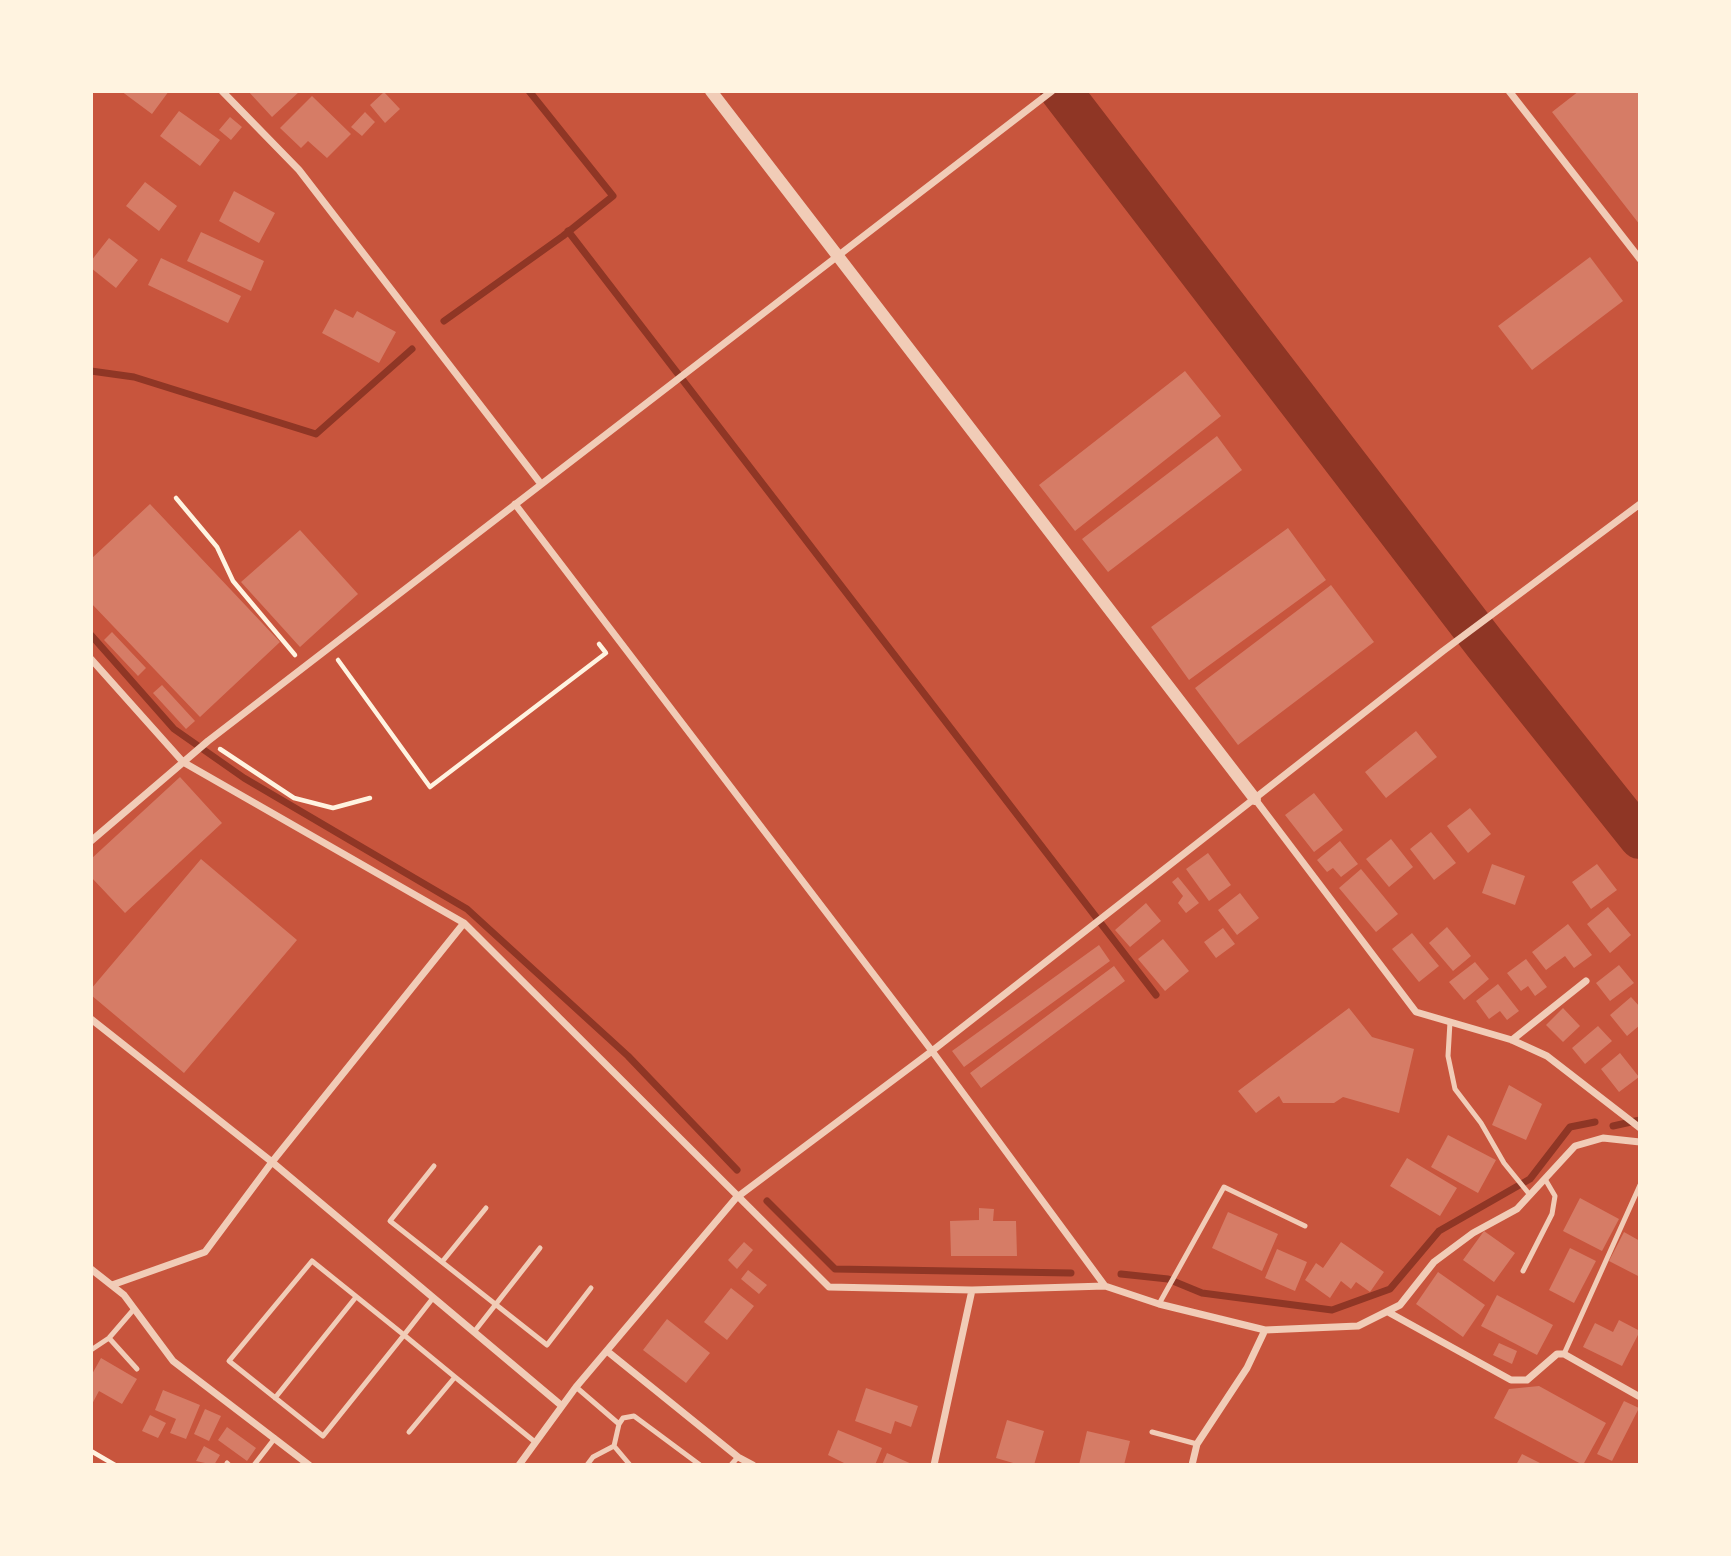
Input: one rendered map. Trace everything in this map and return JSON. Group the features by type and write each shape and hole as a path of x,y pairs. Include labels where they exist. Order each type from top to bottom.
{"street":[{"path":"222,91 299,170 541,484"},
{"path":"710,91 1416,1012 1512,1040 1547,1056 1640,1128"},
{"path":"91,841 208,741 839,258 1052,91"},
{"path":"1509,91 1640,259"},
{"path":"515,504 932,1051 1105,1286"},
{"path":"519,1465 576,1387 736,1198 932,1051 1443,651 1640,504"},
{"path":"91,659 183,762 464,923 736,1198 784,1240 828,1287 972,1290 1105,1286 1159,1304 1265,1330 1359,1326 1400,1306 1434,1262 1473,1233 1517,1209 1575,1146 1603,1138 1640,1142"},
{"path":"113,1285 205,1252 272,1162 464,923"},
{"path":"1512,1040 1586,981"},
{"path":"91,1019 272,1162 562,1406"},
{"path":"91,1269 113,1285 173,1361 309,1465"},
{"path":"934,1465 972,1290"},
{"path":"1388,1311 1511,1381 1528,1380 1557,1354 1564,1354 1640,1397"},
{"path":"1192,1465 1197,1444 1247,1368 1265,1330"},
{"path":"607,1351 738,1457 753,1465"}],"lane":[{"path":"1450,1022 1448,1056 1455,1089 1481,1122 1504,1163 1530,1195"},
{"path":"433,1166 390,1221 547,1345 591,1288"},
{"path":"1522,1271 1552,1214 1555,1196 1545,1180"},
{"path":"1564,1354 1640,1185"},
{"path":"1159,1304 1224,1187 1305,1226"},
{"path":"442,1262 485,1208"},
{"path":"474,1332 540,1248"},
{"path":"433,1298 404,1335 323,1436 229,1361 312,1261 404,1335 535,1442"},
{"path":"275,1398 356,1297"},
{"path":"91,1350 109,1338 134,1309"},
{"path":"109,1338 137,1369"},
{"path":"409,1432 455,1377"},
{"path":"576,1387 619,1424"},
{"path":"587,1465 593,1457 614,1446 623,1418 634,1416 700,1465"},
{"path":"1152,1432 1197,1444"},
{"path":"254,1465 275,1438"},
{"path":"614,1446 630,1465"},
{"path":"731,1465 738,1457"}],"path":[{"path":"176,498 217,547 233,581 305,666"},
{"path":"329,648 430,787 606,653"},
{"path":"208,741 294,798 333,808 370,798"},
{"path":"91,1451 115,1465"}],"building":[{"path":"121,91 169,91 152,114"},
{"path":"248,91 300,91 272,117"},
{"path":"1579,91 1640,91 1640,225 1552,112"},
{"path":"384,92 400,109 385,123 370,105"},
{"path":"312,96 351,134 327,158 308,141 301,148 280,128"},
{"path":"179,111 220,140 200,166 160,136"},
{"path":"365,112 375,122 362,136 351,127"},
{"path":"230,117 242,127 231,140 219,130"},
{"path":"145,182 177,206 159,231 126,206"},
{"path":"234,191 275,213 259,243 219,221"},
{"path":"201,232 264,261 251,291 187,261"},
{"path":"109,238 138,260 116,288 91,268 91,261"},
{"path":"1590,257 1623,301 1532,370 1498,326"},
{"path":"161,258 241,296 228,323 148,285"},
{"path":"335,309 353,318 357,311 396,332 379,363 322,333"},
{"path":"1185,371 1221,416 1075,531 1039,485"},
{"path":"1217,436 1242,470 1108,572 1082,539"},
{"path":"150,504 280,642 200,717 91,603 91,559"},
{"path":"1288,528 1326,580 1189,680 1151,627"},
{"path":"300,530 358,594 300,647 241,582"},
{"path":"1331,585 1374,642 1238,745 1195,688"},
{"path":"112,632 146,668 138,676 104,640"},
{"path":"162,685 195,721 186,729 153,693"},
{"path":"1416,731 1437,757 1386,798 1365,772"},
{"path":"180,777 222,823 125,913 91,877 91,859"},
{"path":"1314,793 1343,830 1314,852 1285,815"},
{"path":"1470,808 1491,834 1468,853 1447,826"},
{"path":"1431,832 1456,863 1434,880 1410,849"},
{"path":"1391,839 1413,867 1389,887 1366,859"},
{"path":"1340,841 1358,864 1341,877 1333,868 1327,872 1317,860"},
{"path":"1208,853 1231,885 1209,901 1186,869"},
{"path":"201,859 297,940 184,1073 91,995 91,989"},
{"path":"1492,864 1525,876 1515,905 1482,893"},
{"path":"1597,864 1617,890 1591,909 1572,882"},
{"path":"1361,869 1398,914 1376,932 1339,888"},
{"path":"1178,877 1199,903 1186,913 1178,903 1183,896 1172,882"},
{"path":"1240,893 1259,918 1237,935 1218,910"},
{"path":"1146,903 1161,921 1130,947 1115,930"},
{"path":"1608,907 1631,935 1610,953 1587,924"},
{"path":"1568,924 1592,955 1574,968 1565,956 1546,970 1532,952"},
{"path":"1447,927 1471,956 1453,971 1429,943"},
{"path":"1223,928 1235,944 1216,958 1204,942"},
{"path":"1412,933 1439,966 1419,982 1392,949"},
{"path":"1163,939 1189,971 1165,991 1138,959"},
{"path":"1099,945 1110,961 964,1067 952,1051"},
{"path":"1526,959 1547,987 1535,996 1528,986 1521,991 1507,973"},
{"path":"1475,962 1489,979 1464,1000 1449,982"},
{"path":"1619,965 1634,983 1610,1001 1596,983"},
{"path":"1114,966 1125,981 981,1088 970,1073"},
{"path":"1498,984 1519,1011 1507,1020 1500,1011 1489,1019 1476,1001"},
{"path":"1631,997 1640,1007 1640,1025 1627,1036 1610,1015"},
{"path":"1349,1008 1372,1037 1414,1049 1399,1113 1343,1097 1334,1103 1283,1103 1279,1096 1256,1113 1238,1091"},
{"path":"1563,1008 1580,1026 1563,1042 1546,1025"},
{"path":"1598,1026 1612,1041 1585,1064 1572,1048"},
{"path":"1620,1053 1639,1077 1619,1092 1601,1069"},
{"path":"1509,1085 1542,1104 1526,1140 1492,1125"},
{"path":"1448,1135 1496,1160 1478,1193 1431,1167"},
{"path":"1407,1158 1457,1188 1440,1216 1390,1186"},
{"path":"1580,1198 1619,1219 1602,1251 1563,1231"},
{"path":"979,1208 994,1209 993,1221 1016,1221 1017,1256 951,1256 950,1221 979,1220"},
{"path":"1228,1212 1278,1234 1262,1271 1212,1248"},
{"path":"1484,1231 1515,1253 1494,1282 1463,1260"},
{"path":"1624,1232 1640,1241 1640,1277 1609,1261"},
{"path":"744,1242 753,1250 737,1269 728,1260"},
{"path":"1341,1242 1384,1272 1370,1292 1356,1282 1351,1289 1341,1281 1330,1298 1305,1280 1316,1263 1323,1268"},
{"path":"1570,1248 1596,1261 1574,1303 1549,1290"},
{"path":"1277,1249 1307,1262 1295,1291 1265,1278"},
{"path":"748,1270 767,1285 759,1294 741,1279"},
{"path":"1438,1272 1485,1305 1463,1337 1416,1304"},
{"path":"731,1288 754,1306 727,1340 704,1322"},
{"path":"1497,1295 1553,1325 1537,1355 1481,1326"},
{"path":"667,1319 710,1353 686,1383 643,1350"},
{"path":"1619,1320 1640,1331 1622,1366 1583,1347 1595,1323 1613,1332"},
{"path":"1499,1343 1517,1351 1512,1364 1493,1355"},
{"path":"101,1358 137,1379 122,1404 99,1391 91,1406 91,1376"},
{"path":"1539,1386 1606,1423 1583,1465 1494,1418 1509,1389"},
{"path":"866,1388 918,1406 911,1427 895,1421 891,1434 855,1421"},
{"path":"163,1390 200,1405 186,1439 170,1433 176,1419 155,1410"},
{"path":"1624,1401 1639,1408 1612,1461 1597,1454"},
{"path":"205,1409 221,1416 209,1441 194,1434"},
{"path":"150,1415 166,1423 158,1438 142,1431"},
{"path":"1007,1420 1044,1431 1034,1465 1020,1465 996,1458"},
{"path":"227,1427 256,1448 247,1461 218,1440"},
{"path":"838,1430 882,1448 875,1465 848,1465 828,1455"},
{"path":"1087,1431 1130,1441 1124,1465 1079,1465"},
{"path":"204,1446 220,1455 214,1465 196,1461"},
{"path":"887,1453 914,1465 882,1465"},
{"path":"1522,1454 1544,1465 1516,1465"}],"waterway":[{"path":"444,321 563,236 613,196 529,91"},
{"path":"1061,91 1485,644 1640,838"},
{"path":"568,231 1156,995"},
{"path":"91,371 134,377 316,434 412,349"},
{"path":"91,635 174,729 244,778 467,909 628,1056 737,1170"},
{"path":"1613,1126 1640,1120"},
{"path":"1121,1274 1168,1279 1202,1293 1332,1310 1390,1289 1439,1231 1530,1179 1570,1127 1595,1122"},
{"path":"767,1201 835,1269 1071,1273"}]}
